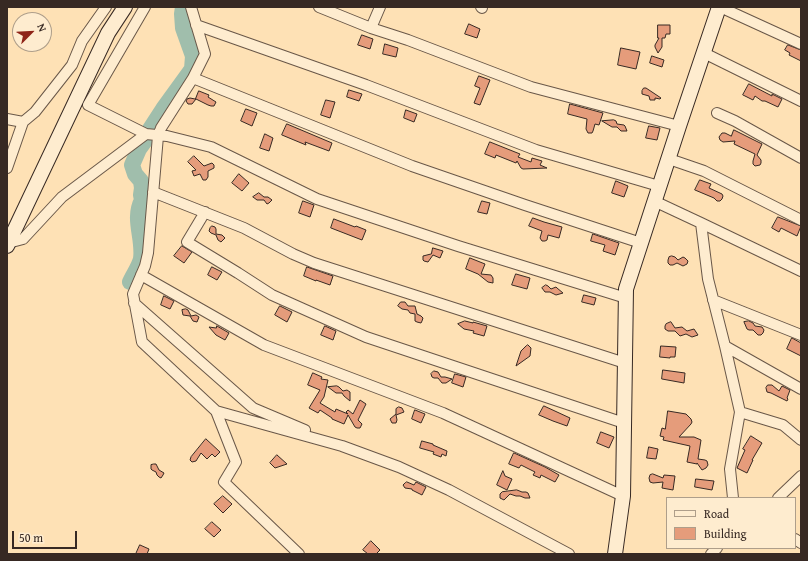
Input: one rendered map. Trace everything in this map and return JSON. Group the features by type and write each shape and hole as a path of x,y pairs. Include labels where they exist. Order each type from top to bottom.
{"street":[{"path":"7,168 23,122 35,112 72,65 82,41 106,7"},
{"path":"8,244 108,33 125,7"},
{"path":"145,7 88,105 146,134 167,136 211,147 317,199 458,246 626,298"},
{"path":"191,7 205,54 193,78 161,128 158,136 148,253 145,266 132,294 142,342 216,411 236,462 224,482 299,554"},
{"path":"319,7 371,28 408,40 531,87 679,126"},
{"path":"371,28 380,7"},
{"path":"615,554 623,496 626,289 679,126 720,7 801,44"},
{"path":"196,25 366,85 536,150 659,186"},
{"path":"704,53 801,101"},
{"path":"193,78 412,166 641,243"},
{"path":"717,113 735,121 801,158"},
{"path":"7,119 23,122"},
{"path":"8,244 23,239 62,197 146,134"},
{"path":"669,159 704,172 801,220"},
{"path":"154,192 244,228 293,254 314,263 625,363"},
{"path":"654,201 801,271"},
{"path":"205,212 187,242 272,295 366,337 624,423"},
{"path":"701,223 708,279 740,412 730,469 733,497"},
{"path":"141,276 264,345 443,413 623,496"},
{"path":"713,300 801,335"},
{"path":"134,303 253,408 342,446 399,467 449,490 569,554"},
{"path":"725,346 801,389"},
{"path":"216,411 342,446"},
{"path":"740,412 783,425 801,440"},
{"path":"779,497 801,476"}],"building":[{"path":"469,24 480,29 477,38 465,34"},
{"path":"658,25 670,25 670,34 666,34 665,38 662,38 662,47 658,53 655,45 659,38"},
{"path":"362,35 373,39 370,49 358,45"},
{"path":"385,44 398,48 396,57 383,54"},
{"path":"788,45 801,50 801,61 789,55 790,53 785,50"},
{"path":"621,48 640,52 636,69 618,65"},
{"path":"652,56 664,60 662,67 650,63"},
{"path":"479,76 490,80 480,105 474,103 480,88 475,86"},
{"path":"749,84 772,96 772,94 782,99 778,107 762,101 755,96 753,100 743,95"},
{"path":"644,88 661,98 650,100 649,96 642,94"},
{"path":"349,90 362,94 359,101 347,97"},
{"path":"199,91 209,95 208,97 216,102 214,106 208,105 196,99 192,104 188,104 186,101 187,99 195,99"},
{"path":"326,100 335,102 330,118 321,115"},
{"path":"570,104 603,113 599,125 595,124 592,133 588,133 586,129 587,119 568,114"},
{"path":"246,109 257,113 252,126 241,121"},
{"path":"406,110 417,114 414,122 404,118"},
{"path":"614,120 617,124 624,125 627,131 621,131 617,127 612,127 602,121"},
{"path":"287,124 332,143 329,151 305,142 306,145 282,135"},
{"path":"649,126 660,128 657,140 646,138"},
{"path":"734,130 762,144 757,155 761,160 760,165 755,166 753,164 755,154 734,144 735,141 723,142 720,140 719,137 722,133 731,136"},
{"path":"265,134 273,138 269,151 260,148"},
{"path":"490,142 520,154 518,157 531,162 532,158 542,161 540,165 547,168 523,169 517,161 516,163 496,155 495,158 485,154"},
{"path":"194,156 204,166 212,163 214,165 214,168 208,171 208,177 206,180 203,180 200,174 194,176 192,171 196,170 188,162"},
{"path":"239,174 249,183 242,191 232,183"},
{"path":"700,180 711,184 709,188 722,194 722,199 717,201 714,198 695,190"},
{"path":"616,181 628,186 624,197 612,193"},
{"path":"259,193 272,200 267,204 264,200 257,200 253,197"},
{"path":"303,201 314,205 310,217 299,213"},
{"path":"482,201 490,203 487,214 478,212"},
{"path":"778,217 801,226 797,236 781,228 779,232 772,228"},
{"path":"533,218 562,227 559,238 548,235 547,240 542,241 540,238 542,231 529,226"},
{"path":"334,219 366,230 362,240 331,228"},
{"path":"212,226 216,229 216,234 222,235 225,238 221,242 218,240 216,235 209,231"},
{"path":"593,234 619,243 615,255 603,251 605,245 591,241"},
{"path":"182,246 192,252 184,263 174,256"},
{"path":"433,248 443,251 440,258 433,255 428,262 424,261 423,256 431,254"},
{"path":"672,256 678,260 683,257 685,258 688,261 687,264 683,266 677,263 670,265 668,260 669,257"},
{"path":"470,258 485,264 481,274 491,275 493,278 493,283 488,282 478,274 466,269"},
{"path":"212,267 222,272 217,280 208,275"},
{"path":"307,267 333,276 330,285 304,276"},
{"path":"516,274 530,278 527,289 512,285"},
{"path":"546,285 551,289 556,287 563,293 556,295 550,292 545,292 542,288"},
{"path":"584,295 596,298 594,305 582,302"},
{"path":"164,296 174,301 170,309 161,305"},
{"path":"401,302 405,302 408,306 415,306 417,314 423,318 421,323 415,321 415,314 410,313 408,310 402,309 398,306"},
{"path":"280,306 292,312 287,322 275,315"},
{"path":"186,309 191,316 196,315 199,317 197,322 193,321 190,316 183,315 182,310"},
{"path":"465,321 487,326 484,336 473,333 474,331 464,329 458,324"},
{"path":"749,321 755,326 762,327 764,330 761,335 758,335 753,330 747,329 744,322"},
{"path":"671,322 675,328 682,327 687,331 694,329 698,335 692,337 686,334 680,336 675,331 668,331 665,329 665,326"},
{"path":"217,326 229,333 225,340 216,335 209,327 216,328"},
{"path":"325,326 336,331 333,340 321,335"},
{"path":"792,338 801,343 801,356 787,349"},
{"path":"528,345 531,348 530,356 516,366 521,351"},
{"path":"661,346 676,347 675,357 660,357"},
{"path":"663,370 685,373 684,383 662,379"},
{"path":"434,371 438,372 441,377 452,379 446,383 442,383 438,378 432,377 431,374"},
{"path":"313,373 322,377 321,379 328,380 324,397 320,403 335,412 336,409 348,414 346,412 348,410 353,414 360,400 366,404 358,420 362,424 360,428 355,427 348,415 344,424 332,419 320,410 318,413 309,408 320,390 308,385"},
{"path":"455,374 466,377 463,387 452,383"},
{"path":"768,385 772,385 779,391 782,386 790,390 787,401 767,392 766,388"},
{"path":"337,386 343,391 347,390 350,392 350,401 342,393 336,393 328,387"},
{"path":"544,406 570,418 567,426 539,415"},
{"path":"399,407 402,408 404,412 396,415 396,423 392,423 390,419 396,414 396,409"},
{"path":"415,410 425,414 421,423 412,419"},
{"path":"668,411 686,414 691,419 691,424 679,437 694,437 701,440 698,459 707,461 708,465 706,468 702,470 697,463 687,462 690,446 663,440 664,437 660,436 662,428 665,429"},
{"path":"601,432 614,437 609,448 597,443"},
{"path":"751,436 762,443 752,460 747,473 737,468 745,450 743,449"},
{"path":"206,439 220,452 215,457 212,454 207,459 201,453 196,461 192,462 190,460 191,457"},
{"path":"422,441 433,444 447,451 446,456 442,454 441,457 433,454 434,452 420,448"},
{"path":"649,447 658,449 656,459 647,458"},
{"path":"514,453 559,475 555,482 541,475 540,478 533,475 535,472 521,465 519,468 509,464"},
{"path":"277,455 287,464 275,468 270,463"},
{"path":"156,464 159,470 164,473 161,478 151,469 151,465"},
{"path":"503,471 505,476 512,479 507,490 497,485"},
{"path":"653,474 663,478 664,475 675,476 673,490 662,488 663,482 650,482 650,475"},
{"path":"696,479 714,481 712,490 695,487"},
{"path":"407,482 414,485 416,482 426,487 422,495 412,489 405,488 403,485"},
{"path":"517,490 528,493 530,498 510,494 504,500 500,498 500,494 502,492"},
{"path":"223,496 232,504 223,513 214,504"},
{"path":"212,522 221,530 214,537 205,529"},
{"path":"371,541 380,550 376,554 368,554 363,550"},
{"path":"140,545 149,549 147,554 136,554"}],"waterway":[{"path":"150,129 192,69 193,56 183,28 183,7"},
{"path":"130,282 141,259 138,214 142,200 142,188 141,181 135,174 132,165 139,149 147,138"}]}
